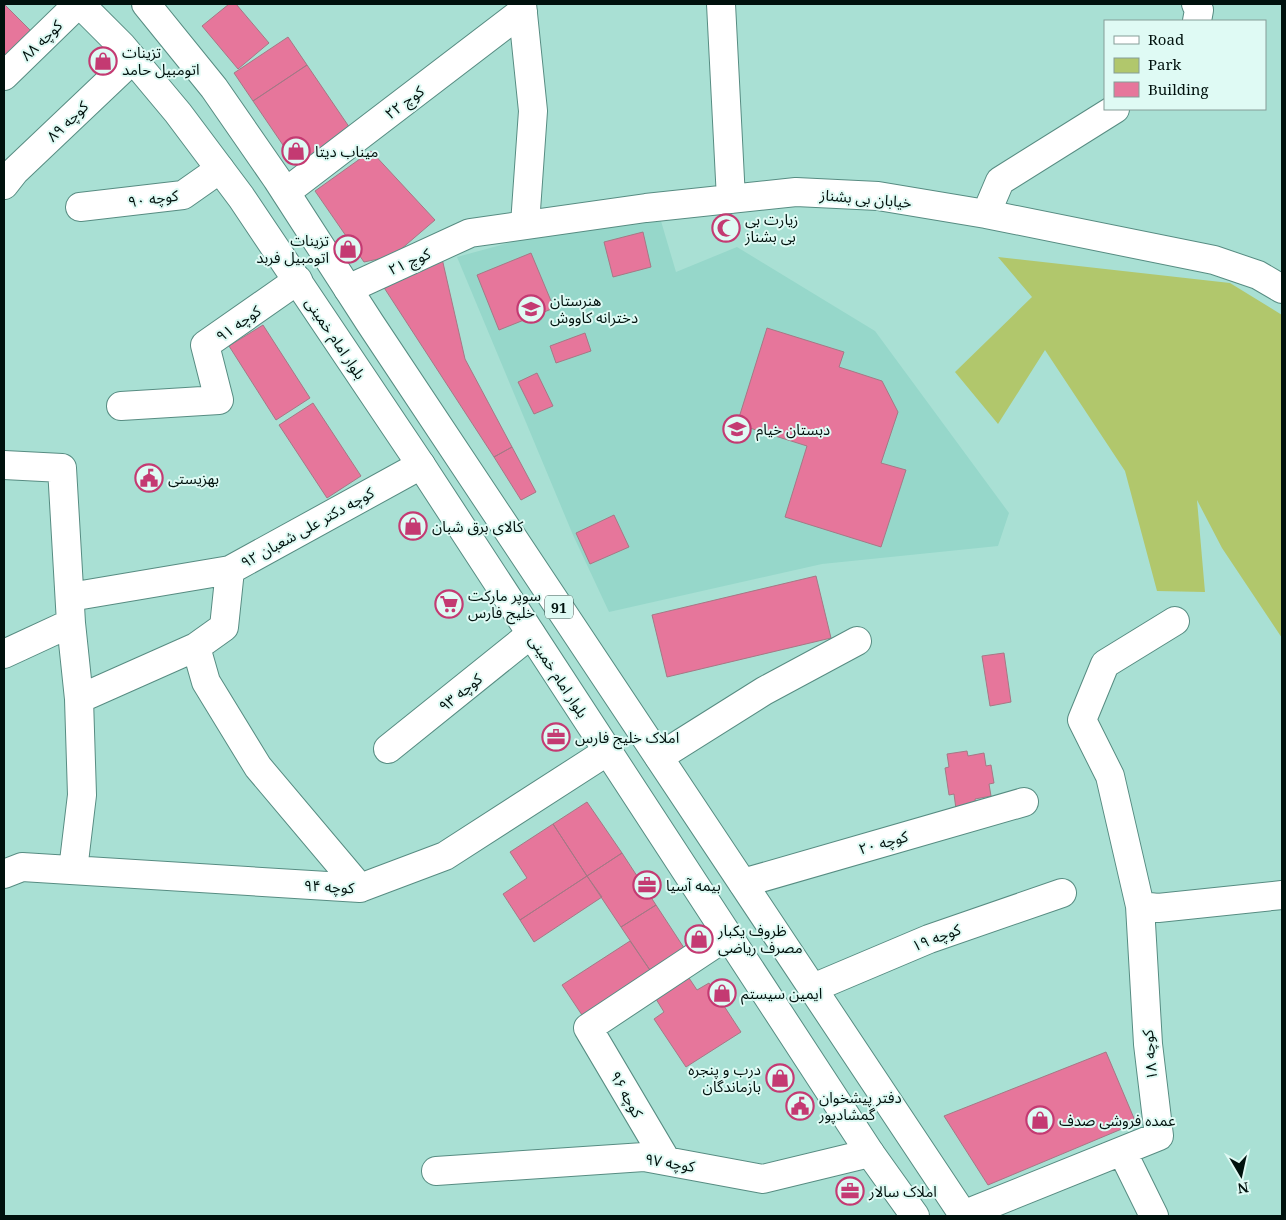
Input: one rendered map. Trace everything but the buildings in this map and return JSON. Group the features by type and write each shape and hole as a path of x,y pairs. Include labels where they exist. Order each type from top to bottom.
{"street":[{"name":"بلوار امام خمینی","path":"79,4 133,59 178,112 298,280 870,1153 914,1216"},
{"name":"کوچه ۸۸","path":"4,76 79,4"},
{"name":"91","path":"146,4 214,88 286,192 637,725 964,1216"},
{"path":"722,4 732,199"},
{"path":"1196,4 1199,10 1196,20"},
{"name":"کوچ ۲۲","path":"286,192 522,7"},
{"path":"522,7 533,111 525,224"},
{"name":"کوچه ۸۹","path":"4,185 15,171 133,59"},
{"path":"986,214 1000,181 1113,110"},
{"name":"کوچه ۹۰","path":"80,207 183,195 220,169"},
{"name":"خیابان بی بشناز","path":"470,233 525,224 796,192 878,196 986,214 1214,260 1258,275 1282,289"},
{"name":"کوچ ۲۱","path":"348,288 470,233"},
{"name":"کوچه ۹۱","path":"121,406 219,400 205,345 298,280"},
{"path":"4,465 62,468 79,699 82,795 73,870"},
{"name":"کوچه دکتر علی شعبان ۹۲","path":"79,699 196,647 224,627 230,570 421,465"},
{"path":"4,654 71,610 230,570"},
{"path":"1175,621 1105,664 1082,720 1110,776 1140,906 1158,908 1282,895"},
{"name":"کوچه ۹۳","path":"388,749 531,634"},
{"path":"659,757 764,691 857,641"},
{"path":"196,647 206,682 258,767 360,888"},
{"name":"کوچه ۹۴","path":"4,874 22,866 360,888 445,856 608,751 637,725"},
{"name":"کوچه ۲۰","path":"743,883 1024,802"},
{"name":"کوچه ۱۹","path":"813,988 929,939 1062,893"},
{"name":"کوچه ۱۸","path":"964,1216 1159,1136 1148,1044 1140,906"},
{"name":"کوچه ۹۶","path":"666,1160 588,1028 728,935"},
{"path":"1122,1151 1154,1216"},
{"name":"کوچه ۹۷","path":"436,1172 644,1156 763,1179 870,1153"}],"shaded area":[{"name":"دبستان خیام","path":"661,221 676,272 737,247 875,331 1009,513 998,546 822,564 609,612 573,535 457,257 526,238"}],"green space":[{"path":"998,257 1230,283 1282,315 1282,638 1222,548 1197,500 1205,592 1157,591 1125,471 1045,350 998,424 955,372 1032,297"}],"place":[{"name":"تزینات اتومبیل حامد","path":"103,61"},
{"name":"میناب دیتا","path":"296,151"},
{"name":"زیارت بی بی بشناز","path":"726,228"},
{"name":"تزینات اتومبیل فربد","path":"348,249"},
{"name":"هنرستان دخترانه کاووش","path":"531,309"},
{"name":"دبستان خیام","path":"737,429"},
{"name":"بهزیستی","path":"149,478"},
{"name":"کالای برق شبان","path":"413,526"},
{"name":"سوپر مارکت خلیج فارس","path":"449,604"},
{"name":"املاک خلیج فارس","path":"556,737"},
{"name":"بیمه آسیا","path":"647,885"},
{"name":"ظروف یکبار مصرف ریاضی","path":"699,939"},
{"name":"ایمین سیستم","path":"722,993"},
{"name":"درب و پنجره بازماندگان","path":"780,1078"},
{"name":"دفتر پیشخوان گمشادپور","path":"800,1106"},
{"name":"عمده فروشی صدف","path":"1040,1120"},
{"name":"املاک سالار","path":"850,1191"}]}
